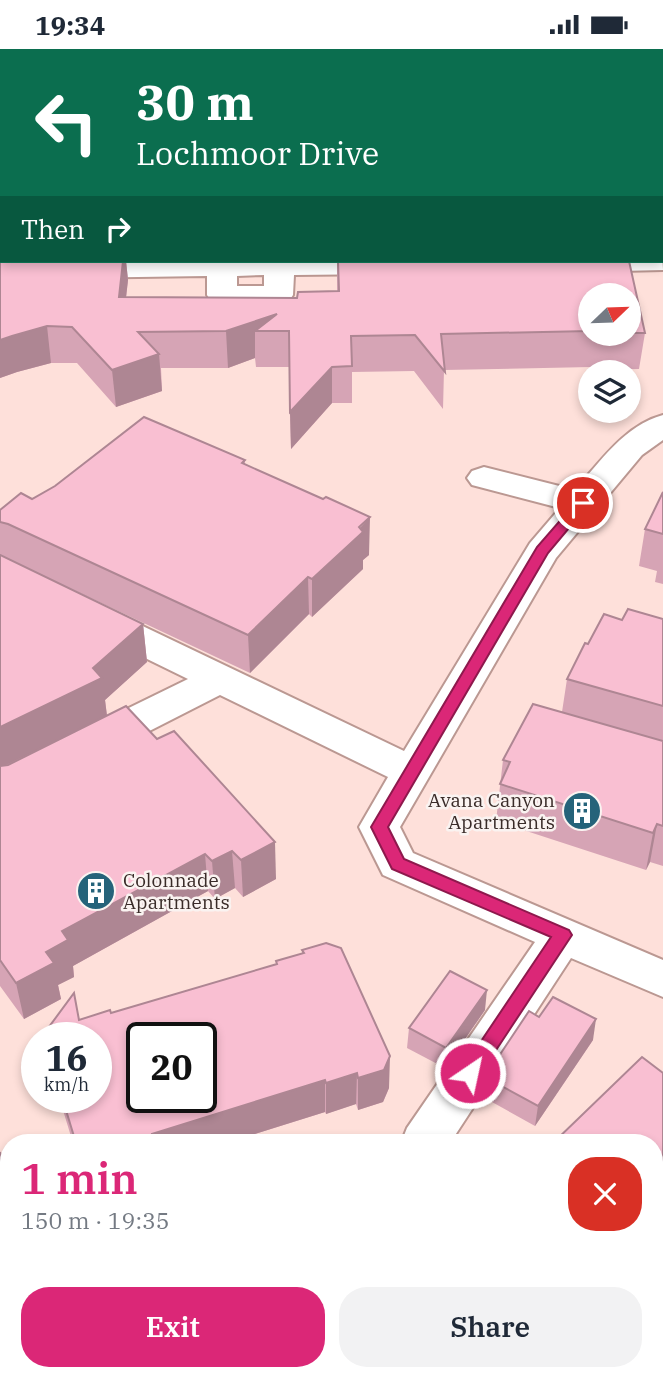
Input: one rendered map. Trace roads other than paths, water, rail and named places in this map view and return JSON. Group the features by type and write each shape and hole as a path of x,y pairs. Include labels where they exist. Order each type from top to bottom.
{"street":[{"path":"0,270 222,264 222,295 278,295 280,264 417,265"},
{"path":"663,425 630,448 542,551 379,827 398,864 663,979"},
{"path":"484,478 583,503"},
{"path":"0,572 412,772"},
{"path":"0,789 220,679"},
{"path":"430,1134 563,935"}],"place":[{"name":"Avana Canyon Apartments","path":"582,811"},
{"name":"Colonnade Apartments","path":"96,891"}]}
